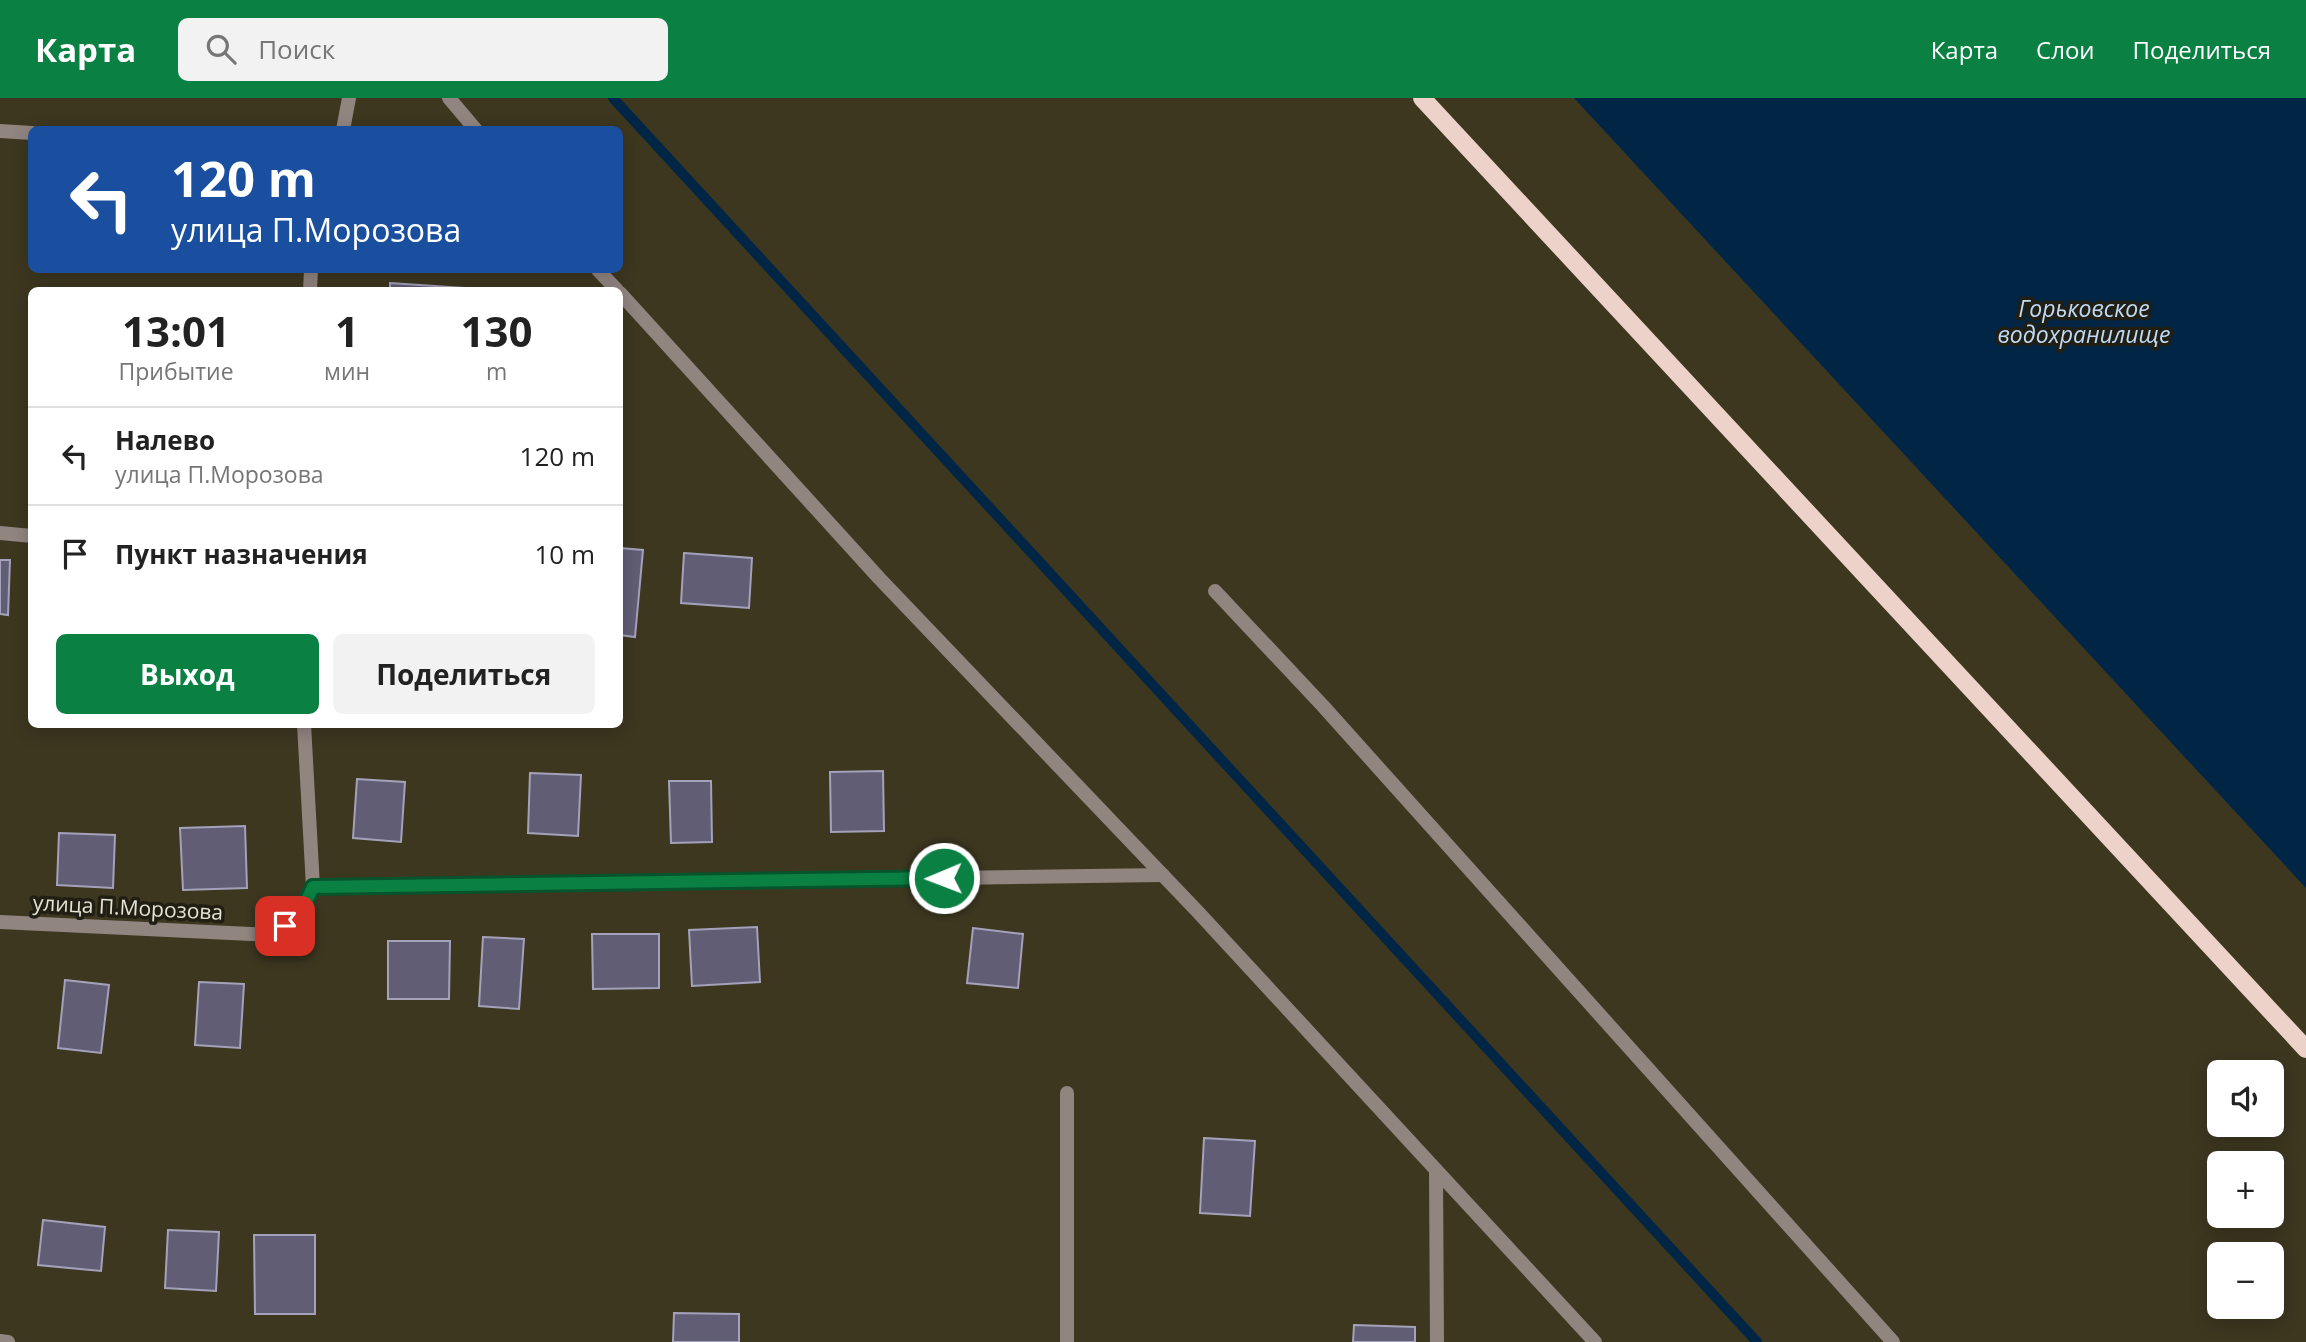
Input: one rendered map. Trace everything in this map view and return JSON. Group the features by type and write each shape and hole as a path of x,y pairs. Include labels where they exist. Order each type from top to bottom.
{"main road":[{"path":"1422,98 2306,1049"}],"street":[{"path":"344,126 349,98"},
{"path":"449,98 473,126"},
{"path":"0,131 28,133"},
{"path":"601,273 613,287"},
{"path":"623,297 879,578 1163,875 1595,1342"},
{"path":"0,533 28,536"},
{"path":"1215,591 1332,716 1893,1342"},
{"path":"304,728 313,887 1163,875"},
{"name":"улица П.Морозова","path":"0,922 272,935 299,917 313,887"},
{"path":"1067,1093 1067,1342"},
{"path":"1436,1170 1437,1342"},
{"path":"0,1341 8,1342"}],"water":[{"name":"Горьковское водохранилище","path":"1574,98 2306,98 2306,888"}],"building":[{"path":"390,283 449,287 390,287"},
{"path":"623,548 643,550 635,637 623,635"},
{"path":"684,553 752,558 749,608 681,603"},
{"path":"0,560 10,560 8,615 0,614"},
{"path":"883,771 884,831 831,832 830,772"},
{"path":"530,773 581,775 578,836 528,833"},
{"path":"357,779 405,782 401,842 353,838"},
{"path":"669,781 711,781 712,842 671,843"},
{"path":"245,826 247,888 183,890 180,828"},
{"path":"59,833 115,835 113,888 57,885"},
{"path":"757,927 760,982 692,986 689,930"},
{"path":"973,928 1023,934 1018,988 967,983"},
{"path":"592,934 659,934 659,988 593,989"},
{"path":"483,937 524,939 519,1009 479,1006"},
{"path":"388,941 450,941 449,999 388,999"},
{"path":"65,980 109,985 101,1053 58,1048"},
{"path":"199,982 244,984 240,1048 195,1045"},
{"path":"1204,1138 1255,1141 1250,1216 1200,1213"},
{"path":"43,1220 105,1227 101,1271 38,1265"},
{"path":"168,1230 219,1232 216,1291 165,1288"},
{"path":"254,1235 315,1235 315,1314 255,1314"},
{"path":"674,1313 739,1314 739,1342 673,1342"},
{"path":"1354,1325 1415,1327 1415,1342 1353,1342"}],"waterway":[{"path":"613,98 1757,1342"}],"route":[{"path":"285,926 299,917 313,887 944,878"}]}
